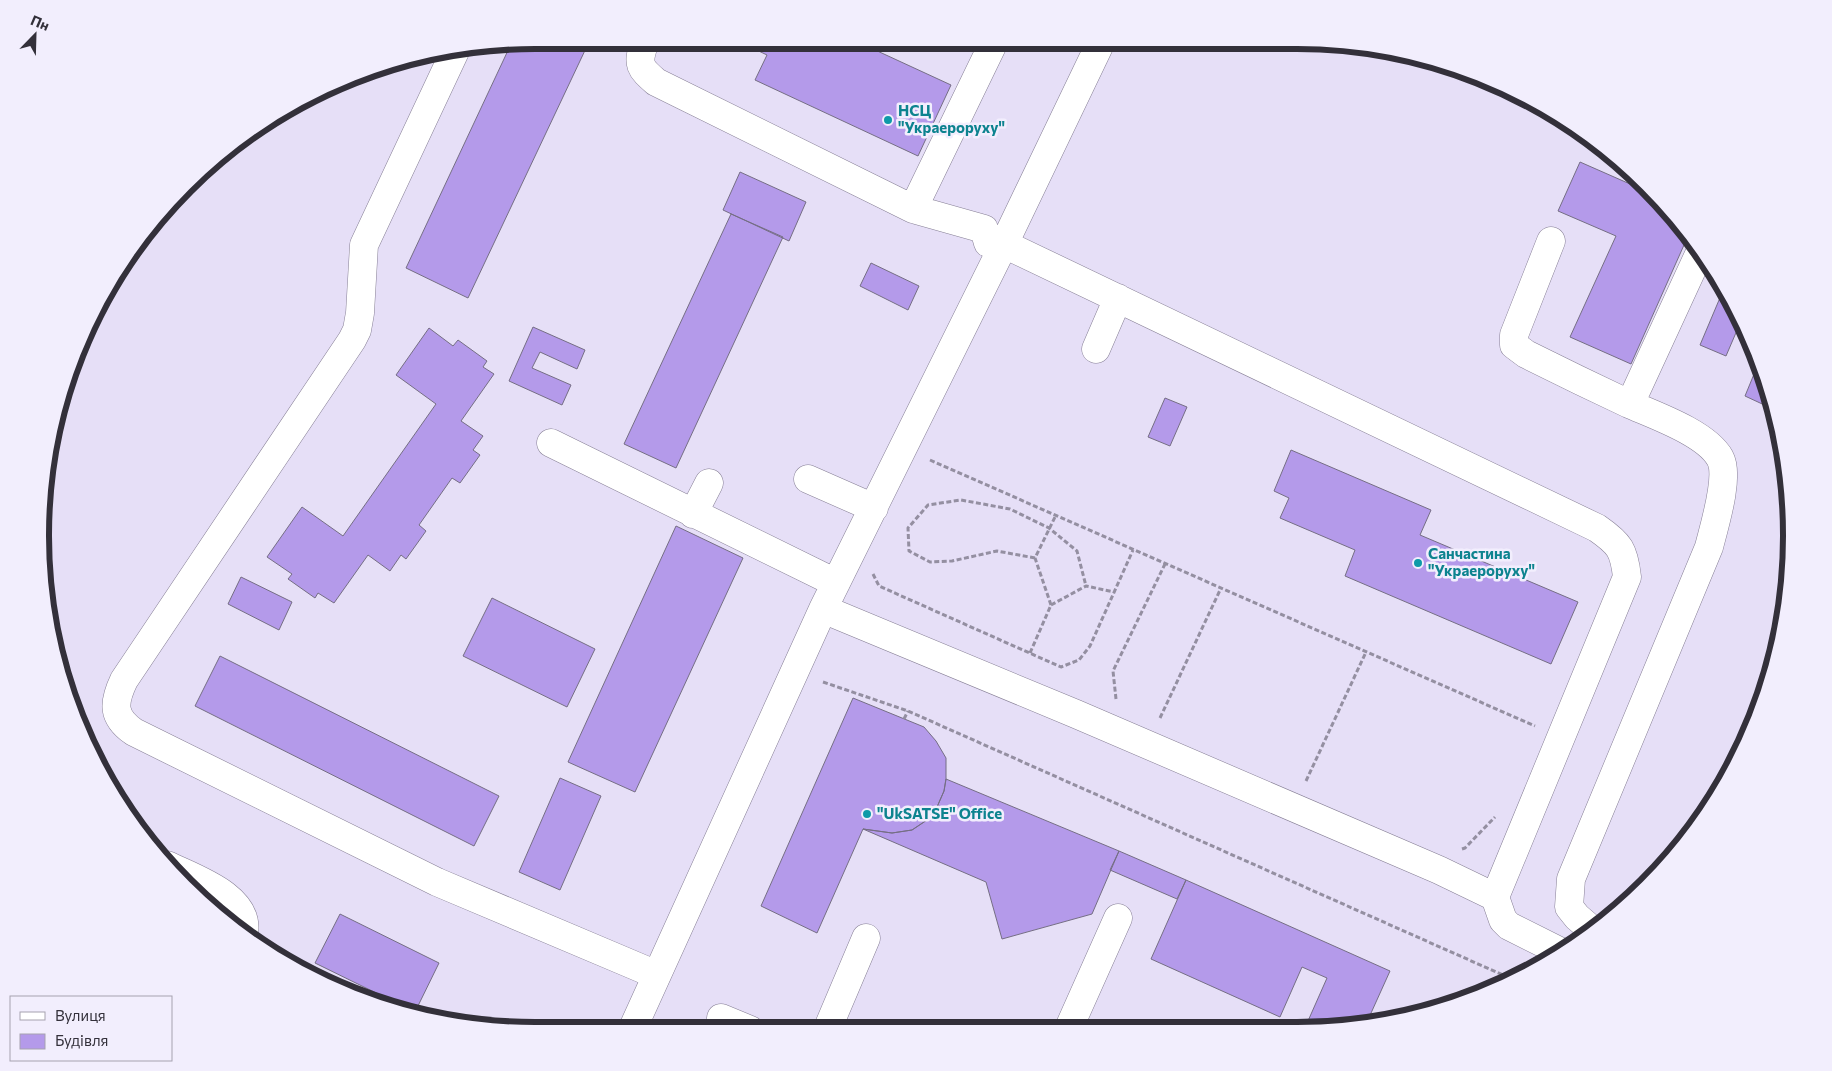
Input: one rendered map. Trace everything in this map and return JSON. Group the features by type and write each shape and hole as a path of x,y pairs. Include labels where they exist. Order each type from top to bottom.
{"lane":[{"path":"643,49 639,62 643,71 656,82 913,209 984,230 988,243 1004,244 1597,528 1610,537 1620,547 1627,577 1494,897"},
{"path":"913,209 991,49"},
{"path":"636,1022 823,609 1004,244 1098,49"},
{"path":"453,56 364,244 360,313 357,330 352,340 124,680 117,698 118,716 122,724 134,732 437,882 657,974"},
{"path":"1551,241 1514,335 1514,345 1526,354 1680,426 1698,438 1720,458 1724,471 1717,516 1709,547 1571,879 1569,907 1587,926"},
{"path":"1630,404 1696,258"},
{"path":"1096,349 1118,298"},
{"path":"550,443 836,583"},
{"path":"808,479 874,508"},
{"path":"693,514 709,483"},
{"path":"823,609 1076,714 1438,870 1494,897 1503,920 1509,926 1554,948"},
{"path":"185,874 212,886 229,898 241,913 245,926"},
{"path":"1072,1022 1118,918"},
{"path":"830,1022 866,938"},
{"path":"721,1018 731,1022"}],"path":[{"path":"925,458 1543,729"},
{"path":"1035,558 996,551 952,561 930,562 909,551 908,528 928,505 961,500 1010,509 1050,528 1077,551 1086,586"},
{"path":"1051,605 1035,558 1056,515"},
{"path":"871,569 879,586 1061,667 1078,660 1090,646 1133,550"},
{"path":"1125,702 1116,699 1113,671 1164,564"},
{"path":"1030,653 1051,605 1086,586 1114,592"},
{"path":"1160,718 1221,588"},
{"path":"1305,784 1366,652"},
{"path":"823,682 908,711 1504,976"},
{"path":"904,719 908,711"},
{"path":"1151,714 1169,722"},
{"path":"1457,849 1465,848 1496,816"}],"building":[{"path":"586,49 468,298 406,268 508,50"},
{"name":"НСЦ \"Украероруху\"","path":"754,49 873,49 951,85 918,156 755,80 767,55"},
{"path":"1580,162 1636,187 1685,242 1631,364 1570,337 1616,236 1558,211"},
{"path":"740,172 806,202 789,241 723,210"},
{"path":"731,214 783,237 676,468 624,444"},
{"path":"871,263 919,286 908,310 860,286"},
{"path":"1720,297 1737,330 1726,356 1700,345"},
{"path":"533,327 585,350 577,369 540,352 532,368 571,385 562,405 509,381"},
{"path":"429,328 453,346 458,340 487,361 483,367 494,374 461,421 483,436 473,450 480,455 460,483 452,478 419,525 426,531 406,559 401,555 390,571 368,555 334,603 318,593 315,598 288,579 292,574 267,557 302,507 343,536 436,404 396,375"},
{"path":"1755,373 1766,406 1745,396"},
{"path":"1165,398 1187,407 1170,446 1148,437"},
{"name":"Санчастина \"Украероруху\"","path":"1291,450 1431,510 1420,535 1578,602 1551,664 1345,576 1355,550 1280,518 1289,498 1274,491"},
{"path":"676,526 743,558 635,792 568,762"},
{"path":"241,577 292,602 279,630 228,604"},
{"path":"492,598 595,649 567,707 463,656"},
{"path":"220,656 499,796 474,846 195,706"},
{"name":"\"UkSATSE\" Office","path":"853,698 924,727 936,741 946,758 946,779 944,791 937,807 927,820 912,830 892,833 863,829 817,933 761,906"},
{"path":"560,778 601,796 560,890 519,872"},
{"path":"946,779 1119,851 1092,914 1002,939 986,882 863,829 892,833 912,830 927,820 937,807 944,791"},
{"path":"1119,851 1186,880 1177,899 1110,870"},
{"path":"1186,880 1390,971 1369,1016 1308,1022 1327,978 1302,967 1280,1017 1151,959"},
{"path":"340,914 439,963 417,1008 389,999 315,963"}],"place":[{"name":"НСЦ \"Украероруху\"","path":"888,120"},
{"name":"Санчастина \"Украероруху\"","path":"1418,563"},
{"name":"\"UkSATSE\" Office","path":"867,814"}]}
